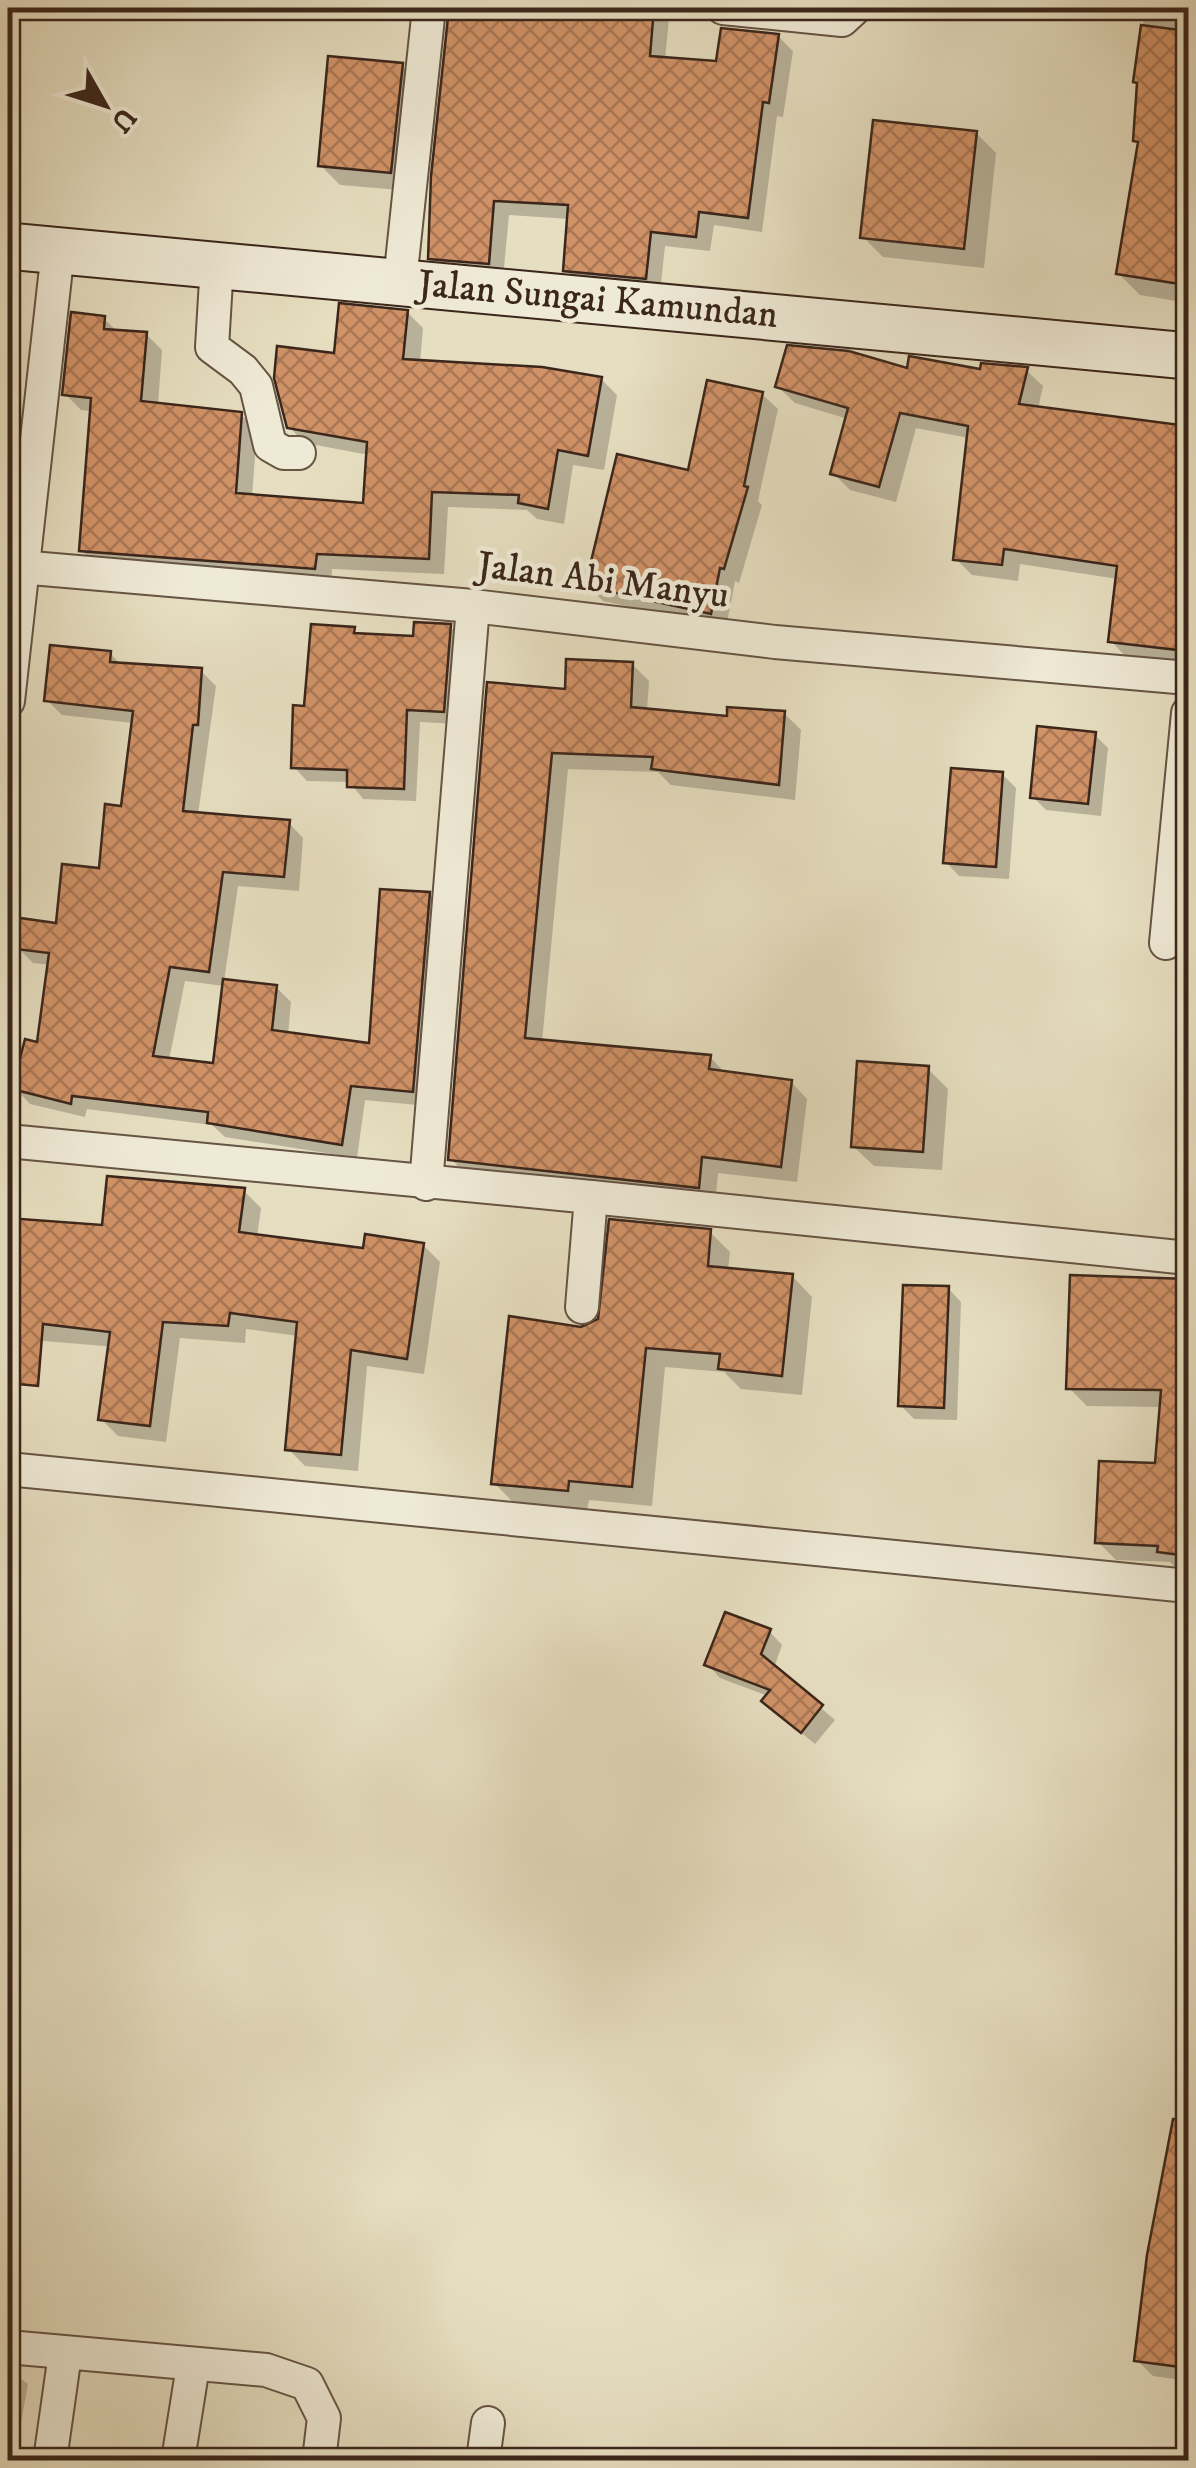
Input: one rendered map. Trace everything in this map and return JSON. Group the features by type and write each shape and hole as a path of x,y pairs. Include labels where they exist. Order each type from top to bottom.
{"main road":[{"name":"Jalan Sungai Kamundan","path":"8,246 1188,356"}],"street":[{"path":"400,281 429,8"},
{"path":"723,8 842,20 855,8"},
{"path":"8,701 14,566 58,250"},
{"path":"217,264 212,347 243,370 256,386 270,444 284,453 299,453"},
{"name":"Jalan Abi Manyu","path":"14,566 472,606 776,642 1188,678"},
{"path":"426,1184 472,606"},
{"path":"1166,943 1188,712"},
{"path":"8,1140 1188,1258"},
{"path":"582,1308 591,1197"},
{"path":"8,1469 1188,1586"},
{"path":"8,2347 266,2370 307,2384 324,2418 319,2460"},
{"path":"50,2460 65,2354"},
{"path":"178,2460 193,2366"},
{"path":"483,2460 488,2423"}],"building":[{"path":"449,8 654,8 650,56 716,61 721,28 779,34 769,103 763,102 748,218 699,212 696,237 651,232 646,279 563,271 568,205 494,201 489,264 428,259 431,176"},
{"path":"1141,25 1188,31 1181,193 1188,194 1188,230 1180,284 1116,274 1138,142 1133,141 1137,83 1133,82"},
{"path":"328,56 403,63 391,173 318,166"},
{"path":"873,120 977,131 964,249 860,238"},
{"path":"339,303 408,310 403,359 542,367 602,377 588,456 558,450 548,509 518,503 519,495 432,492 429,559 317,554 315,569 79,551 91,398 62,395 71,312 105,316 104,329 147,332 141,401 242,412 236,493 363,503 367,442 287,428 274,378 277,346 334,353"},
{"path":"787,345 849,351 907,368 909,356 980,369 981,363 1028,367 1019,404 1188,426 1188,566 1178,650 1108,642 1117,566 1004,549 1002,565 953,560 968,426 900,413 879,487 830,474 848,408 775,387"},
{"path":"707,380 763,392 744,486 748,487 724,569 720,568 711,614 585,586 617,454 688,470"},
{"path":"414,622 451,624 444,712 407,710 404,789 347,787 347,770 291,768 293,705 304,706 311,624 355,627 354,633 413,636"},
{"path":"50,645 111,651 110,662 202,668 198,725 193,725 183,811 290,820 284,877 223,872 209,972 170,967 153,1056 213,1063 223,979 277,985 272,1030 369,1043 380,889 430,892 413,1092 351,1086 342,1145 207,1123 208,1112 72,1096 71,1104 12,1089 25,1039 37,1042 49,953 16,949 20,918 56,923 62,864 99,868 105,804 121,806 133,711 44,701"},
{"path":"566,659 633,662 631,707 727,716 727,707 785,711 779,785 651,769 653,757 552,753 525,1038 711,1055 709,1069 792,1080 781,1167 702,1157 699,1188 448,1160 487,682 565,689"},
{"path":"1037,726 1096,732 1088,804 1030,798"},
{"path":"951,768 1003,772 996,867 943,863"},
{"path":"857,1061 929,1066 923,1152 851,1147"},
{"path":"107,1176 245,1188 239,1232 363,1248 365,1234 424,1243 407,1359 351,1350 341,1455 285,1450 297,1322 230,1313 228,1326 163,1322 150,1426 98,1420 110,1332 43,1324 38,1386 8,1383 8,1218 102,1225"},
{"path":"609,1219 711,1229 708,1266 793,1274 782,1376 718,1369 720,1354 646,1348 632,1487 569,1481 568,1491 491,1484 509,1316 581,1327 598,1319"},
{"path":"1070,1275 1188,1279 1188,1556 1157,1552 1158,1546 1095,1543 1099,1461 1155,1463 1161,1390 1066,1389"},
{"path":"903,1285 949,1286 944,1408 898,1406"},
{"path":"725,1612 771,1629 761,1654 823,1705 801,1733 761,1701 770,1690 704,1665"},
{"path":"1173,2119 1188,2120 1188,2368 1134,2361 1147,2255"}]}
